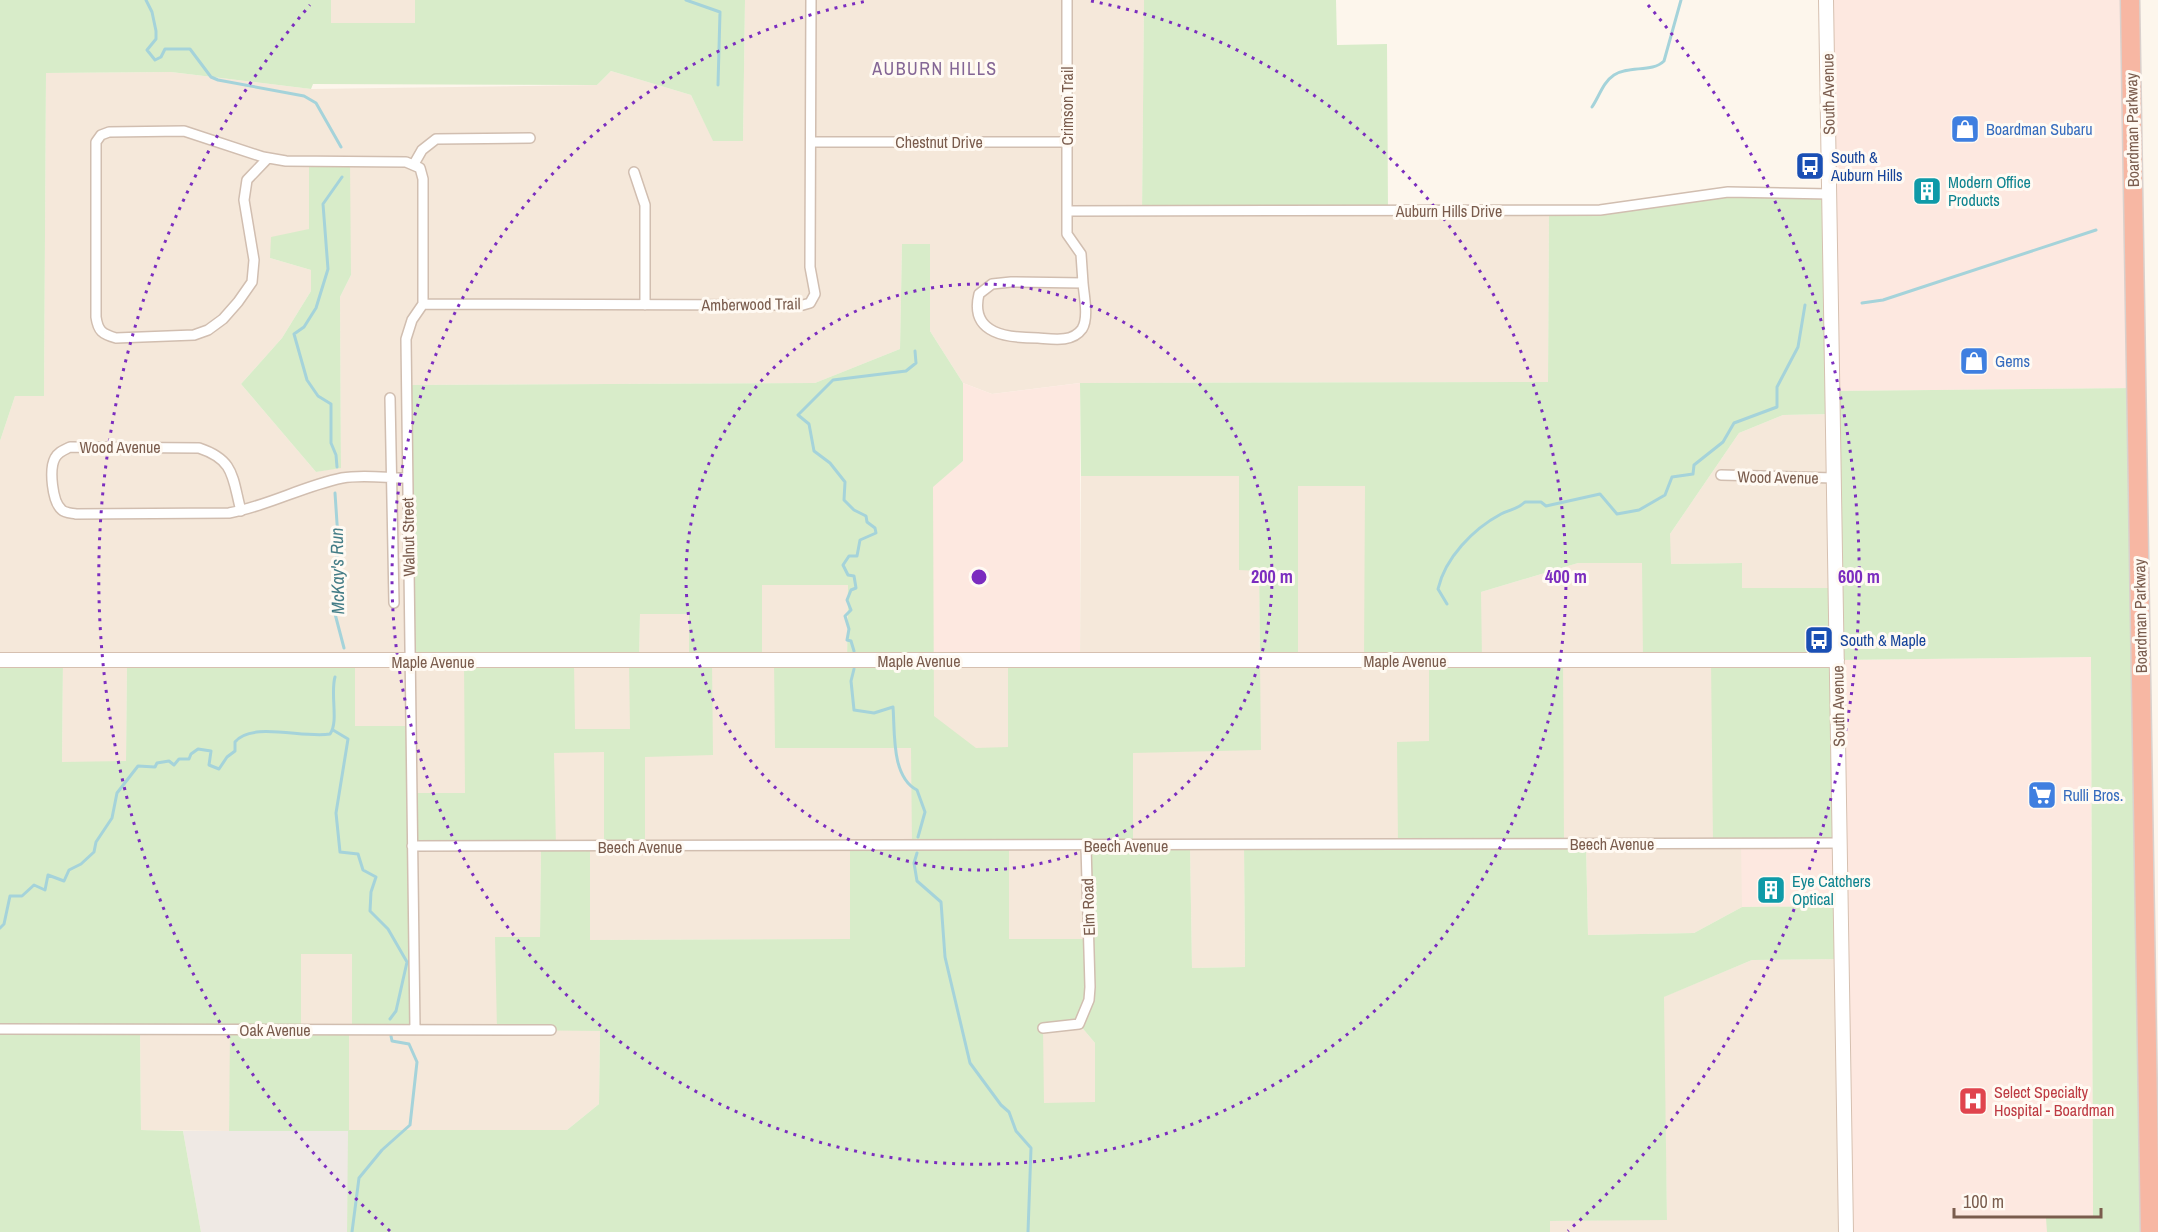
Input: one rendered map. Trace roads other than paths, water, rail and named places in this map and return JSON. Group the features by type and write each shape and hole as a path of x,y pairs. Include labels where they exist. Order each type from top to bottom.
{"highway":[{"name":"Boardman Parkway","path":"2130,0 2150,1232"}],"street":[{"name":"Amberwood Trail","path":"423,304 802,305 810,303 815,294 810,267 811,0"},
{"name":"Crimson Trail","path":"1067,0 1067,234 1081,254 1083,283 1085,320 1080,332 1062,339 1004,337 987,328 980,314 979,294 992,284 1083,283"},
{"name":"South Avenue","path":"1826,0 1846,1232"},
{"path":"268,158 247,180 244,200 254,261 252,282 223,320 208,330 194,335 116,338 98,329 96,317 96,142 101,135 110,132 184,131 268,158 414,164 422,150 436,140 530,138"},
{"name":"Chestnut Drive","path":"811,142 1067,142"},
{"name":"Walnut Street","path":"414,164 420,168 423,179 423,304 412,320 406,339 415,1029"},
{"path":"634,172 645,205 645,305"},
{"name":"Auburn Hills Drive","path":"1067,211 1600,210 1728,192 1830,194"},
{"path":"390,399 394,603"},
{"name":"Wood Avenue","path":"241,511 230,468 219,454 199,447 70,447 60,451 54,459 52,489 56,503 62,511 76,514 241,511 320,483 345,478 408,478"},
{"name":"Wood Avenue","path":"1721,475 1834,478"},
{"name":"Maple Avenue","path":"0,660 411,662 1837,660"},
{"name":"Beech Avenue","path":"412,846 1840,843"},
{"name":"Elm Road","path":"1043,1028 1078,1024 1089,1000 1086,846"},
{"name":"Oak Avenue","path":"0,1029 551,1030"}],"waterway":[{"name":"McKay's Run","path":"146,0 152,12 156,31 156,39 147,50 155,60 161,57 165,49 190,49 211,77 218,80 304,96 316,103 341,147"},
{"path":"686,0 720,12 718,85"},
{"path":"1592,107 1604,86 1614,75 1626,70 1653,67 1664,61 1681,0"},
{"name":"McKay's Run","path":"337,467 336,455 331,443 331,404 318,396 307,380 294,334 304,327 316,308 328,269 323,204 342,177"},
{"path":"1862,303 1883,300 2096,230"},
{"path":"1447,604 1438,589 1447,566 1471,536 1501,514 1525,502 1541,502 1546,506 1600,494 1617,514 1639,510 1665,495 1672,477 1693,474 1694,465 1723,442 1734,423 1777,407 1777,387 1798,347 1805,305"},
{"path":"854,651 851,641 847,640 849,629 845,616 851,610 847,600 851,590 856,588 854,576 848,575 843,565 849,556 857,556 860,540 876,533 875,528 867,522 866,516 854,510 844,500 845,482 830,463 814,451 809,424 798,415 833,380 906,371 916,363 915,351"},
{"name":"McKay's Run","path":"335,493 338,538 334,610 344,648"},
{"path":"854,669 851,681 854,710 874,713 893,707 896,753 899,764 909,784 917,790 925,812 918,837"},
{"name":"McKay's Run","path":"0,928 4,924 10,896 22,896 34,885 45,890 48,875 64,881 69,870 81,864 94,852 96,842 112,818 117,793 138,766 155,767 157,763 169,761 174,765 179,759 189,759 191,754 198,749 211,751 209,765 219,769 227,757 235,751 235,742 243,736 265,732 330,734 334,722 335,677"},
{"path":"333,730 348,739 336,813 340,852 358,854 363,870 376,877 371,892 370,911 388,929 407,962 396,1011 390,1019"},
{"path":"917,853 914,863 917,881 941,902 945,957 970,1063 1001,1105 1009,1112 1016,1131 1031,1148 1028,1232"},
{"path":"352,1232 359,1178 382,1150 410,1125 417,1062 409,1044 392,1041 391,1036"}],"place":[{"name":"Boardman Subaru","path":"1965,129"},
{"name":"South & Auburn Hills","path":"1810,166"},
{"name":"Modern Office Products","path":"1927,191"},
{"name":"Gems","path":"1974,361"},
{"name":"South & Maple","path":"1819,640"},
{"name":"Rulli Bros.","path":"2042,795"},
{"name":"Eye Catchers Optical","path":"1771,890"},
{"name":"Select Specialty Hospital - Boardman","path":"1973,1101"}],"district":[{"name":"AUBURN HILLS","path":"935,68"}]}
